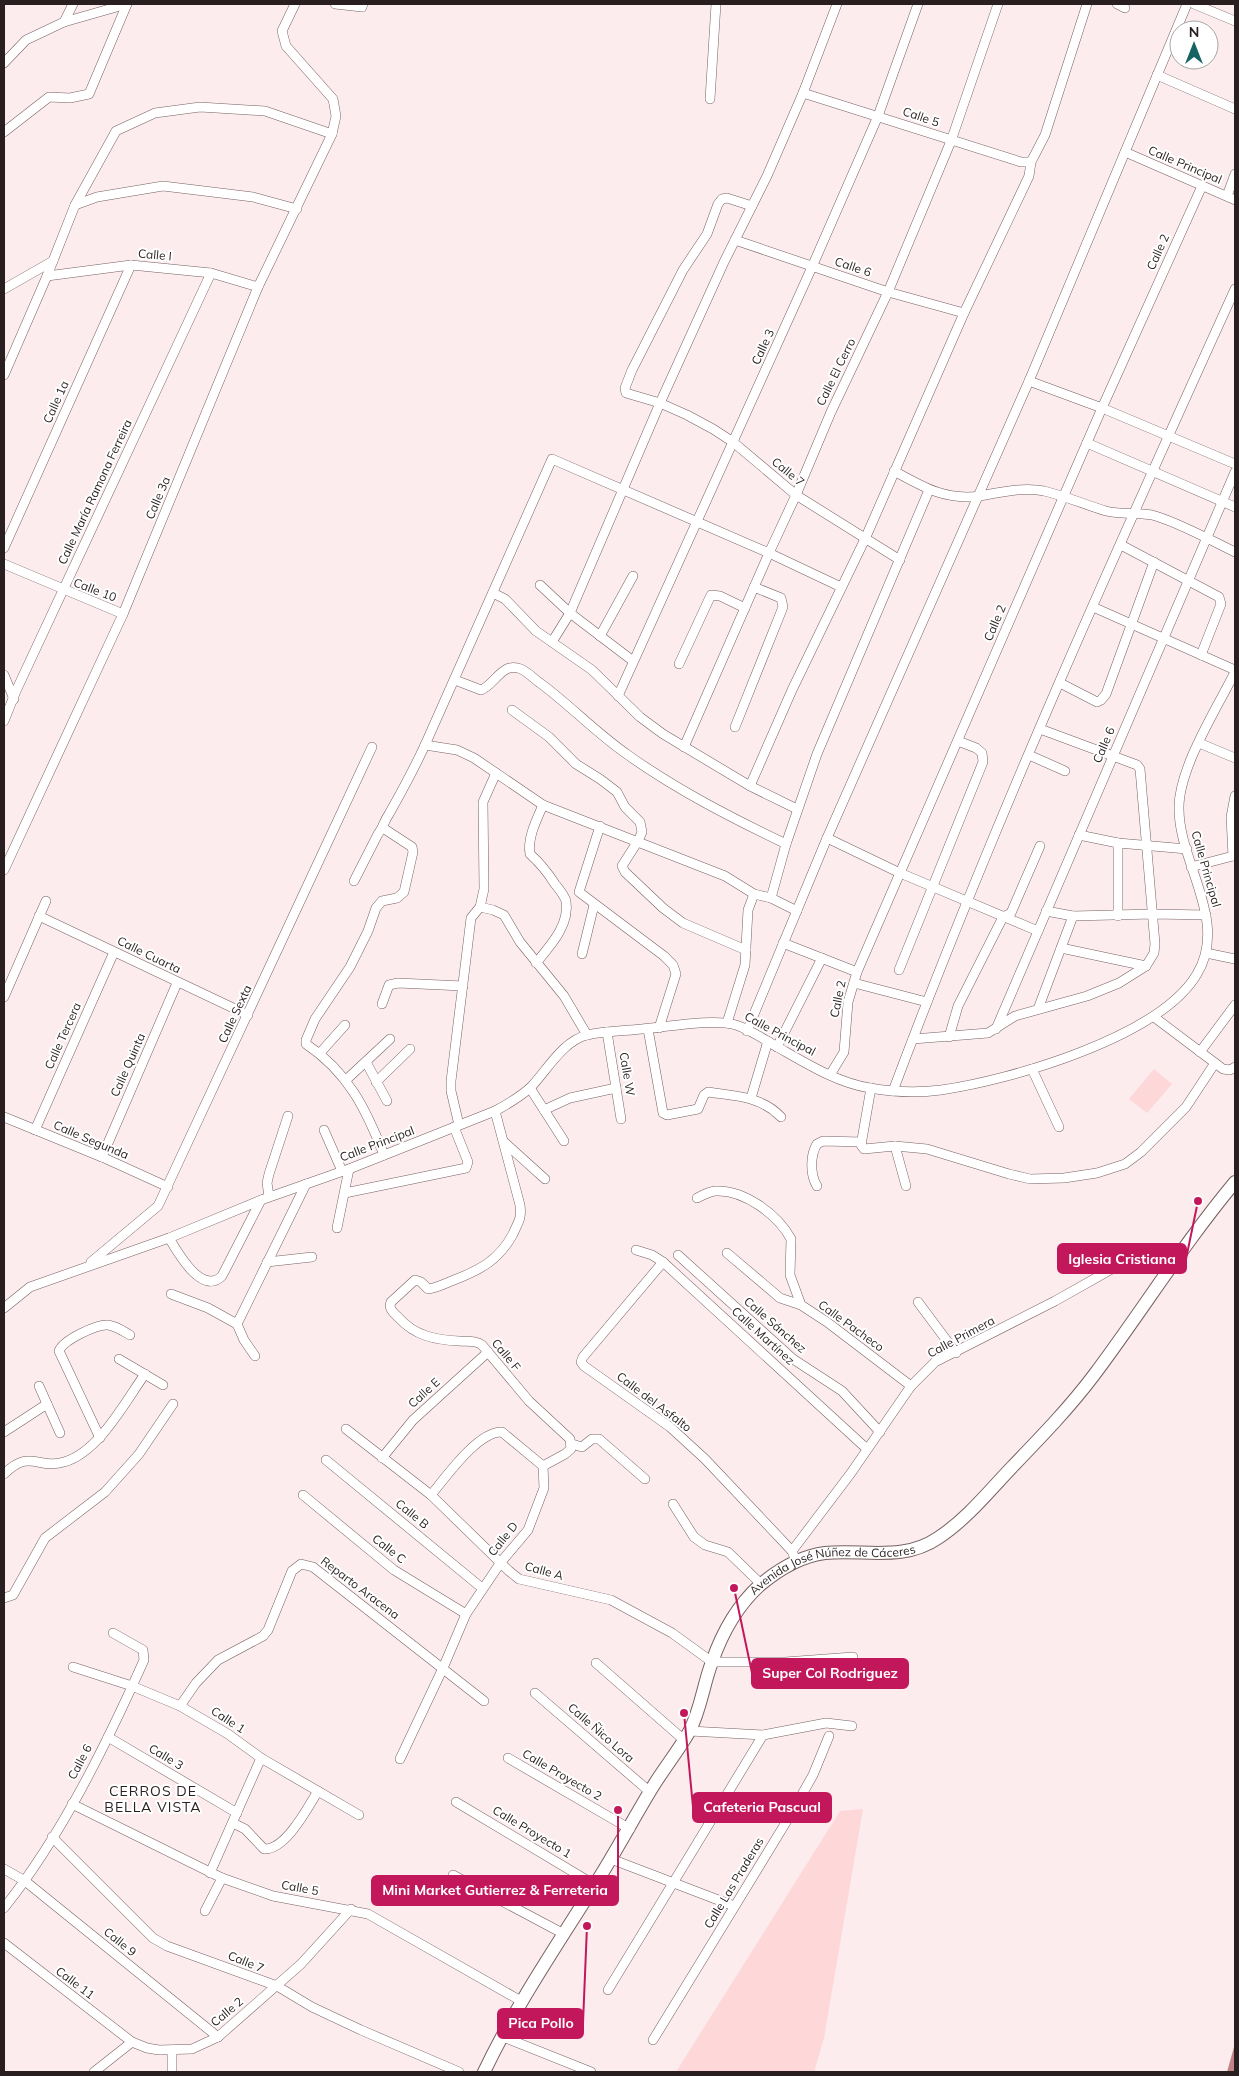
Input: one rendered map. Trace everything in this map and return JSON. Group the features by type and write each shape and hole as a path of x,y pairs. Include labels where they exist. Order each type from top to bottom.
{"main road":[{"name":"Avenida José Núñez de Cáceres","path":"484,2072 501,2036 521,2001 687,1735 698,1709 712,1662 724,1631 743,1603 794,1556 825,1553 894,1554 910,1550 938,1538 966,1516 1094,1376 1188,1242 1235,1182"}],"street":[{"path":"64,22 73,4"},
{"path":"4,63 26,40 64,22 127,4"},
{"path":"4,132 49,97 70,98 90,94 127,4"},
{"name":"Calle 3a","path":"4,870 123,614 258,287 332,134 336,116 333,99 286,46 282,31 295,4"},
{"path":"335,4 362,7 363,4"},
{"path":"710,99 716,4"},
{"path":"552,642 570,613 660,403 803,93 837,4"},
{"name":"Calle 3","path":"618,696 812,267 878,116 918,4"},
{"name":"Calle El Cerro","path":"684,747 831,412 888,292 951,141 998,4"},
{"path":"750,786 865,539 964,313 1030,176 1031,162 1045,135 1087,4"},
{"path":"747,1030 827,838 1029,381 1187,4"},
{"path":"1194,4 1235,21"},
{"path":"1156,75 1235,109"},
{"name":"Calle 5","path":"803,93 951,141 1021,162 1031,162"},
{"path":"4,375 54,261 75,205 116,130 155,113 200,107 266,111 332,134"},
{"name":"Calle Principal","path":"1125,152 1231,198"},
{"path":"1231,198 1235,174"},
{"path":"75,205 98,197 163,186 253,197 297,209"},
{"name":"Calle 2","path":"830,1075 844,1052 848,1002 857,972 1102,408 1202,186"},
{"name":"Calle 7","path":"752,206 727,198 722,199 718,204 707,234 683,270 632,370 625,388 626,393 660,403 687,415 733,442 796,495 900,560"},
{"name":"Calle 6","path":"735,240 888,292 964,313"},
{"path":"4,289 54,261"},
{"name":"Calle I","path":"47,276 131,265 211,273 258,287"},
{"name":"Calle 1a","path":"4,548 131,265"},
{"name":"Calle María Ramona Ferreira","path":"4,721 211,273"},
{"path":"894,1091 927,1002 1040,729 1154,472 1168,436 1235,289"},
{"path":"1029,381 1102,408 1235,464"},
{"path":"1087,443 1235,507"},
{"path":"354,881 383,828 387,816 405,788 455,680 552,459 769,553 841,587"},
{"path":"894,471 929,490 948,495 978,496 1006,491 1044,491 1118,514 1135,513 1153,516 1235,552"},
{"name":"Calle 6","path":"996,1029 1235,472"},
{"path":"771,898 797,809 817,754 929,490"},
{"path":"1120,545 1213,592 1221,600 1201,655"},
{"path":"1060,683 1098,702 1102,700 1106,694 1154,562"},
{"name":"Calle 10","path":"4,564 123,614"},
{"path":"600,636 633,576"},
{"path":"540,585 570,613 633,661"},
{"path":"735,727 783,607 781,598 754,588"},
{"path":"493,593 505,599 527,623 592,670 640,717 684,747 750,786 797,809"},
{"path":"680,664 711,595 715,594 745,608"},
{"path":"1093,608 1235,671"},
{"path":"455,680 481,690 489,687 503,671 511,668 521,669 627,755 703,802 786,844"},
{"name":"Calle Principal","path":"4,1308 30,1287 169,1238 265,1198 346,1170 495,1111 516,1100 530,1088 569,1045 587,1035 727,1023 747,1030 830,1075 871,1088 894,1091 939,1090 1032,1069 1107,1041 1154,1017 1189,987 1199,971 1206,953 1206,915 1191,867 1180,820 1179,799 1182,784 1199,743 1235,671"},
{"path":"4,675 14,699"},
{"path":"512,710 549,738 576,764 617,792 625,807 640,822 642,832 638,842 622,866 625,872 663,908 683,923 746,950"},
{"path":"913,1038 988,1033 1015,1016 1087,996 1119,984 1146,966 1154,953 1153,914 1140,769 1137,766 1040,729"},
{"path":"899,970 983,762 982,753 976,748 958,741"},
{"path":"1199,743 1235,758"},
{"path":"425,745 456,750 496,773 544,805 600,826 679,860 725,876 754,894 771,898 797,911"},
{"name":"Calle Sexta","path":"87,1266 158,1206 372,747"},
{"path":"1029,755 1065,771"},
{"path":"345,1193 466,1168 468,1162 456,1126 451,1081 471,918 480,907 484,889 483,802 496,773"},
{"path":"1191,867 1234,855 1231,817 1235,796"},
{"path":"536,963 557,938 563,924 566,900 540,862 530,854 529,848 532,837 544,805"},
{"path":"566,900 579,892 600,826"},
{"path":"383,828 412,847 413,852 404,892 397,898 382,901 376,908 368,931 350,968 315,1019 306,1042 347,1079 362,1105 384,1155"},
{"path":"1079,836 1187,849"},
{"path":"827,838 900,873 1038,931"},
{"path":"1118,842 1118,916"},
{"path":"948,1037 958,1006 1003,917 1011,913 1040,846"},
{"path":"579,892 664,956 673,966 676,974 659,1028"},
{"path":"727,1023 745,965 748,910 754,894"},
{"path":"4,997 46,901"},
{"path":"582,954 594,905"},
{"path":"480,907 504,915 536,963 564,996 587,1035"},
{"path":"1046,911 1073,916 1206,915"},
{"name":"Calle Cuarta","path":"39,916 248,1015"},
{"path":"1038,1009 1073,916"},
{"path":"784,943 857,972"},
{"path":"1061,948 1146,966"},
{"name":"Calle Tercera","path":"35,1130 114,952"},
{"path":"1206,953 1235,959"},
{"path":"777,1047 822,958"},
{"name":"Calle Quinta","path":"102,1157 177,983"},
{"path":"382,1004 388,985 398,983 463,986"},
{"path":"854,983 927,1002"},
{"path":"1200,1052 1235,1005"},
{"path":"1154,1017 1227,1071 1235,1066"},
{"path":"320,1053 346,1025"},
{"path":"648,1029 663,1113 667,1115 698,1109 704,1095 708,1092 751,1098 774,1109 781,1117"},
{"name":"Calle W","path":"607,1032 621,1119"},
{"path":"347,1079 390,1038"},
{"path":"751,1098 768,1041"},
{"path":"376,1082 410,1049"},
{"path":"366,1062 387,1101"},
{"path":"871,1088 861,1147 864,1149 896,1146 927,1149 1030,1179 1064,1178 1105,1171 1125,1164 1157,1137 1186,1107 1215,1063"},
{"path":"1032,1069 1059,1127"},
{"path":"530,1088 564,1141"},
{"path":"544,1110 570,1098 616,1088"},
{"path":"495,1111 504,1142 545,1179"},
{"path":"169,1238 184,1261 201,1278 212,1282 218,1281 265,1198 269,1174 288,1116"},
{"name":"Calle Segunda","path":"4,1117 102,1157 168,1187"},
{"path":"324,1130 346,1170 345,1193 337,1228"},
{"name":"Calle F","path":"504,1142 520,1205 521,1217 501,1253 490,1263 476,1271 431,1289 415,1280 391,1302 390,1309 402,1322 424,1336 451,1341 479,1342 529,1401 570,1439 572,1444"},
{"path":"817,1186 812,1176 812,1169 817,1144 823,1142 862,1142"},
{"path":"896,1146 906,1186"},
{"path":"237,1324 306,1184"},
{"name":"Calle Pacheco","path":"697,1198 708,1192 730,1192 757,1204 770,1214 791,1238 790,1275 801,1305 827,1322 911,1386"},
{"name":"Calle Martínez","path":"636,1250 652,1255 663,1262 868,1449"},
{"path":"727,1253 780,1298 801,1305"},
{"name":"Calle Sánchez","path":"678,1255 793,1359 842,1391 880,1432"},
{"path":"267,1262 312,1258"},
{"name":"Calle Primera","path":"794,1556 911,1386 935,1362 1055,1301 1126,1261"},
{"name":"Calle del Asfalto","path":"663,1262 583,1357 581,1362 670,1427 705,1459 794,1556"},
{"path":"171,1294 208,1308 237,1324 244,1340 255,1356"},
{"path":"918,1302 956,1353"},
{"path":"100,1438 59,1351 60,1347 76,1336 101,1326 114,1327 130,1335"},
{"name":"Calle E","path":"382,1458 413,1420 488,1352"},
{"path":"119,1359 163,1385"},
{"path":"4,1474 13,1464 22,1460 59,1464 67,1462 100,1438 145,1374"},
{"path":"39,1386 60,1433"},
{"path":"4,1432 46,1404"},
{"path":"4,1598 13,1595 45,1538 105,1492 138,1454 173,1404"},
{"name":"Calle A","path":"346,1429 430,1495 519,1579 611,1600 672,1633 712,1662"},
{"path":"430,1495 467,1452 494,1432 502,1432 543,1466 565,1454 571,1449 572,1444 582,1447 592,1439 599,1439 645,1478"},
{"name":"Calle B","path":"326,1460 482,1588"},
{"name":"Calle D","path":"400,1758 443,1668 466,1614 501,1562 528,1530 544,1488 543,1466"},
{"name":"Calle C","path":"303,1495 394,1570 466,1614"},
{"path":"673,1504 694,1537 705,1545 728,1552 762,1584"},
{"name":"Reparto Aracena","path":"180,1706 196,1683 218,1660 263,1636 268,1630 292,1571 301,1564 313,1567 484,1701"},
{"name":"Calle 6","path":"4,1908 25,1881 72,1804 108,1737 144,1660 145,1654 142,1650 113,1633"},
{"path":"712,1662 786,1662 854,1657"},
{"path":"596,1663 687,1735 763,1735 826,1723 852,1726"},
{"name":"Calle 1","path":"72,1667 132,1686 180,1706 221,1730 261,1758 359,1815"},
{"name":"Calle Ñico Lora","path":"535,1693 650,1792"},
{"path":"608,1990 763,1735"},
{"name":"Calle Las Praderas","path":"653,2040 813,1775 829,1736"},
{"name":"Calle 3","path":"108,1737 237,1813"},
{"path":"210,1873 261,1758"},
{"name":"Calle Proyecto 2","path":"508,1758 630,1829"},
{"path":"233,1823 245,1830 264,1849 273,1848 293,1829 318,1791"},
{"name":"Calle Proyecto 1","path":"456,1802 595,1885"},
{"name":"Calle 5","path":"72,1804 222,1878 273,1896 350,1909 368,1914 521,2001"},
{"name":"Calle 7","path":"52,1837 153,1938 167,1946 276,1986 312,2007 352,2026 459,2072"},
{"path":"611,1859 672,1884 734,1906"},
{"name":"Calle 9","path":"4,1869 25,1881 218,2037"},
{"path":"453,1875 564,1934"},
{"path":"205,1911 222,1878"},
{"name":"Calle 2","path":"132,2042 146,2048 192,2049 218,2037 301,1964 350,1909"},
{"name":"Calle 11","path":"4,1943 132,2042"},
{"path":"501,2036 591,2072"},
{"path":"94,2072 132,2042"},
{"path":"172,2050 172,2072"}],"shaded area":[{"path":"1154,1069 1172,1084 1147,1113 1129,1099"},
{"path":"863,1809 824,2038 814,2072 676,2072 840,1811"},
{"path":"1235,2028 1235,2072 1227,2072 1234,2047"}],"place":[{"name":"Iglesia Cristiana","path":"1198,1201"},
{"name":"Super Col Rodriguez","path":"734,1588"},
{"name":"Cafeteria Pascual","path":"684,1713"},
{"name":"Mini Market Gutierrez & Ferreteria","path":"618,1810"},
{"name":"Pica Pollo","path":"587,1926"}],"district":[{"name":"CERROS DE BELLA VISTA","path":"153,1799"}]}
